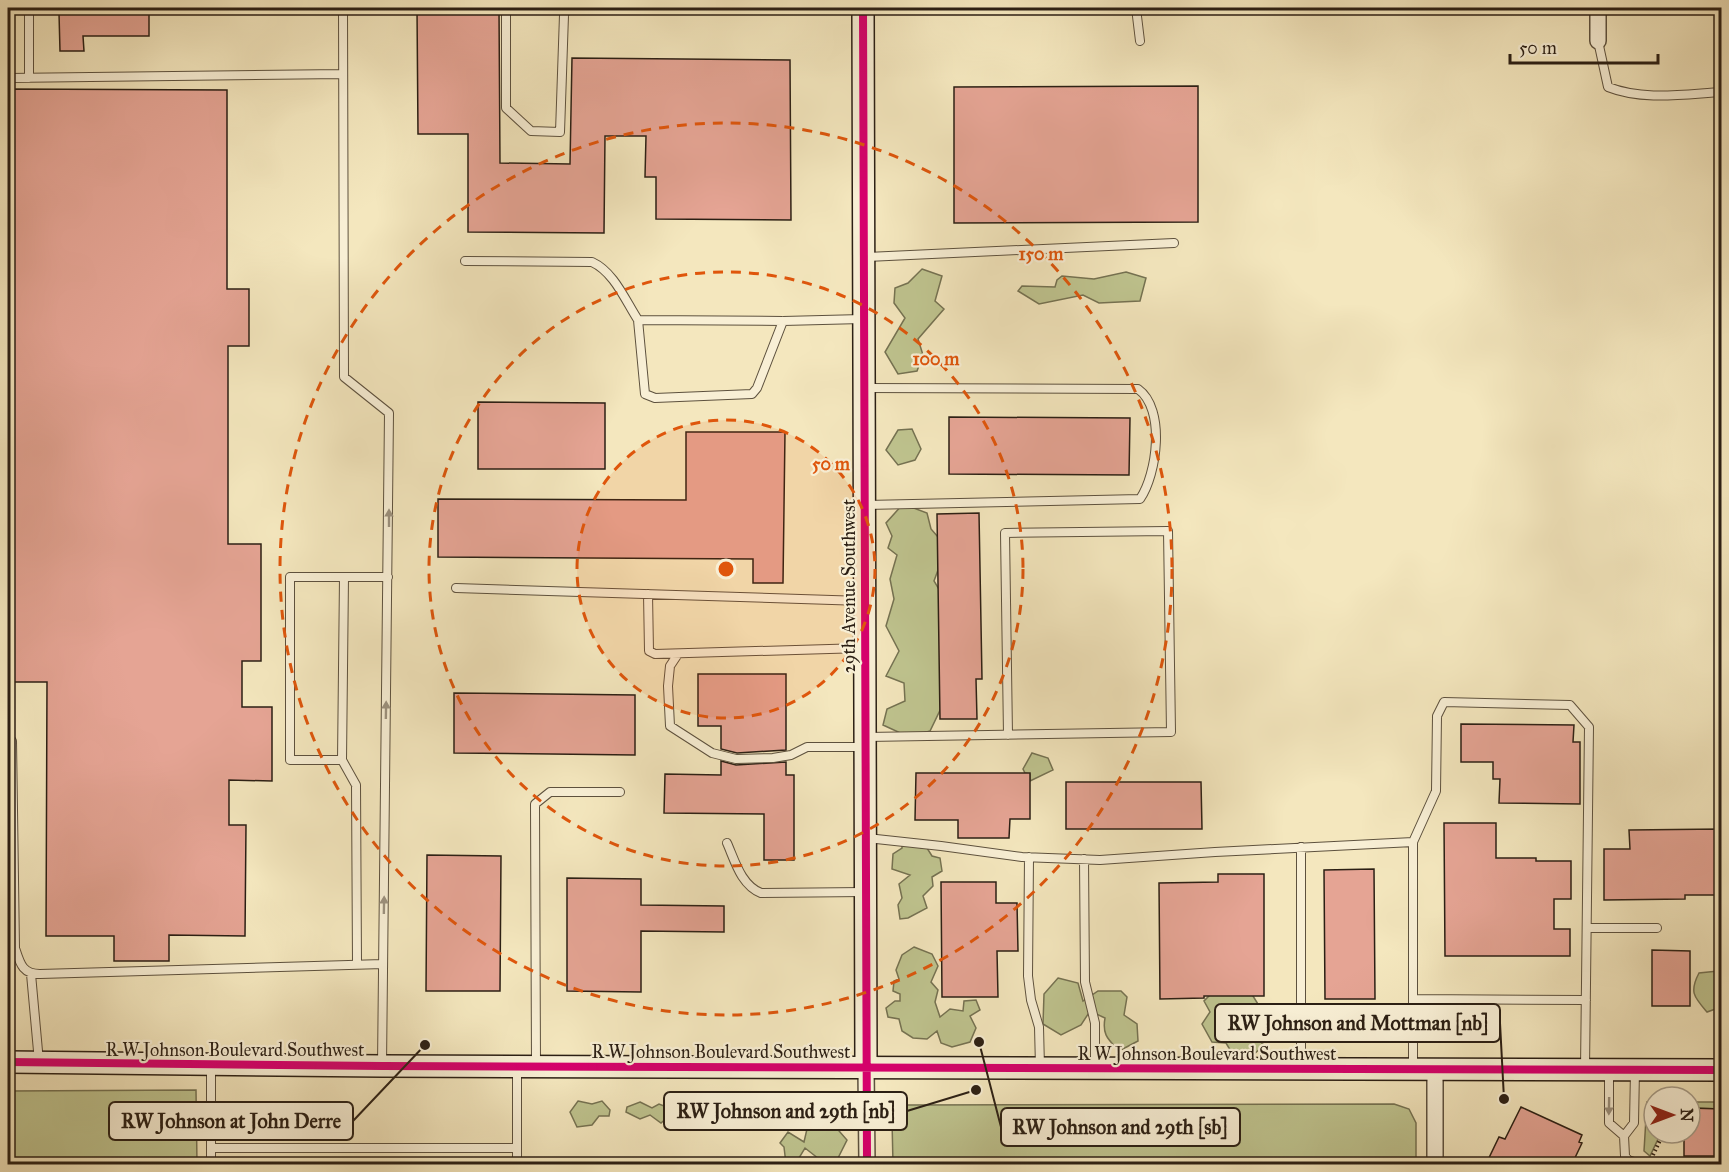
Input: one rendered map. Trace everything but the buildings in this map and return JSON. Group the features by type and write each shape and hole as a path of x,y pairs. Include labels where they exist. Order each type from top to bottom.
{"street":[{"name":"29th Avenue Southwest","path":"863,8 867,1164"},
{"path":"1598,8 1598,41"},
{"name":"R W Johnson Boulevard Southwest","path":"8,1062 527,1067 1722,1070"},
{"path":"1435,1069 1435,1164"}],"lane":[{"path":"29,8 29,78"},
{"path":"343,8 344,377 389,413 381,1066"},
{"path":"506,8 506,108 531,130 560,132 564,15 567,8"},
{"path":"1136,8 1140,41"},
{"path":"1511,8 1634,8"},
{"path":"1598,41 1608,87 1622,93 1639,95 1722,92"},
{"path":"8,78 343,74"},
{"path":"864,257 1174,243"},
{"path":"465,261 592,262 602,267 609,274 638,320 645,393 655,398 752,393 758,388 783,321"},
{"path":"638,320 864,319"},
{"path":"864,388 1138,389 1146,395 1154,411 1156,454 1147,489 1140,499 864,505"},
{"path":"678,654 670,666 668,704 670,726 712,753 736,759 773,758 807,747 866,742 1008,735 1171,732 1168,531 1005,533 1008,735"},
{"path":"342,760 290,760 290,576 388,577"},
{"path":"344,576 342,760 356,785 357,964"},
{"path":"456,588 864,601"},
{"path":"648,594 650,651 655,654 864,648"},
{"path":"1413,1069 1413,842 1436,791 1437,716 1444,702 1570,705 1589,727 1585,1070"},
{"path":"8,736 12,741 15,948 24,969 31,974 383,963"},
{"path":"517,1164 527,1067 536,804 550,792 620,792"},
{"path":"865,838 1029,857 1084,859 1413,842"},
{"path":"727,843 740,874 753,890 761,893 866,892"},
{"path":"1301,847 1301,1069"},
{"path":"1029,857 1028,976 1031,1000 1039,1027 1040,1068"},
{"path":"1084,859 1084,982 1095,1023 1095,1068"},
{"path":"1587,928 1657,928"},
{"path":"31,974 39,1063"},
{"path":"1413,999 1586,1000"},
{"path":"211,1065 211,1164"},
{"path":"1610,1070 1609,1123 1624,1136"},
{"path":"1635,1070 1634,1123 1624,1136 1625,1156 1639,1164"},
{"path":"211,1148 517,1148"}],"path":[{"path":"1653,1155 1657,1145"}],"green space":[{"path":"922,269 942,276 935,301 944,309 918,339 923,355 917,371 898,374 885,352 905,318 894,303 895,288 908,283"},
{"path":"1126,272 1146,278 1140,301 1099,303 1083,295 1039,304 1018,291 1022,286 1055,287 1057,280 1062,276 1094,279"},
{"path":"912,429 921,449 915,460 898,465 886,450 898,430"},
{"path":"903,504 927,513 931,529 945,551 934,581 949,606 944,702 930,731 909,737 883,725 887,709 905,701 904,683 886,676 899,651 886,626 894,599 890,579 897,555 888,548 892,536 886,523"},
{"path":"1032,753 1048,758 1053,770 1030,781 1030,774 1025,773 1023,769"},
{"path":"914,842 921,848 927,848 932,856 940,858 942,871 932,877 933,886 923,896 927,908 908,918 900,919 898,905 902,898 899,884 910,875 892,869 893,854 902,848 902,844"},
{"path":"914,947 932,954 938,966 931,982 938,990 935,1002 940,1017 950,1009 963,1011 964,1001 976,1000 980,1010 970,1016 976,1028 970,1042 952,1047 941,1043 937,1031 927,1039 913,1038 902,1031 899,1019 888,1017 886,1008 895,1001 900,1001 900,994 893,991 894,981 899,979 896,970 902,955"},
{"path":"1718,971 1721,974 1721,1007 1707,1012 1694,994 1694,985 1699,973"},
{"path":"1058,978 1078,983 1083,1001 1098,991 1121,991 1127,997 1124,1015 1137,1024 1138,1041 1119,1051 1105,1033 1105,1018 1094,1013 1092,1008 1081,1025 1061,1035 1043,1024 1044,994"},
{"path":"1218,987 1245,988 1261,1009 1246,1029 1264,1045 1251,1057 1232,1053 1226,1043 1212,1042 1202,1024 1210,1012 1204,1001"},
{"path":"196,1090 197,1164 8,1164 8,1091"},
{"path":"754,1096 770,1100 791,1099 815,1109 833,1124 847,1140 835,1164 814,1164 819,1159 805,1148 799,1158 786,1164 784,1147 780,1143 788,1132 804,1142 807,1129 776,1118 770,1119 749,1114 734,1119 721,1114 701,1114 701,1107 718,1103 743,1105"},
{"path":"578,1101 592,1104 602,1101 610,1110 609,1116 599,1116 592,1125 577,1127 570,1112"},
{"path":"640,1102 652,1108 659,1104 672,1109 675,1105 690,1111 691,1121 680,1126 679,1115 668,1117 661,1123 650,1115 640,1119 626,1112 627,1107"},
{"path":"1702,1102 1721,1102 1721,1109 1702,1108"},
{"path":"1394,1104 1409,1109 1416,1123 1416,1164 893,1164 892,1120 905,1105"},
{"path":"1644,1145 1655,1145 1650,1156 1644,1151"}],"cycle path":[{"path":"863,8 867,1164"},
{"path":"8,1062 382,1066 1722,1070"}],"place":[{"name":"RW Johnson and 29th [sb]","path":"979,1042"},
{"name":"RW Johnson at John Derre","path":"425,1045"},
{"name":"RW Johnson and 29th [nb]","path":"976,1090"},
{"name":"RW Johnson and Mottman [nb]","path":"1504,1099"}]}
